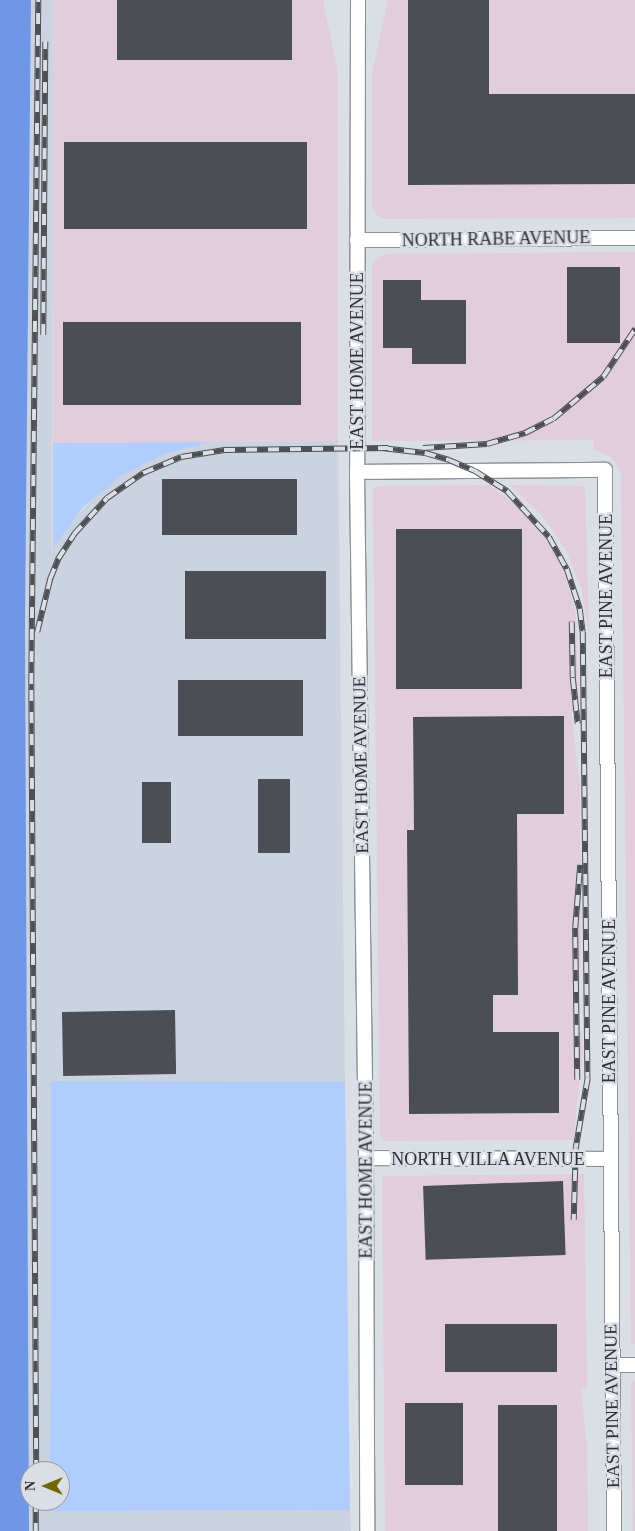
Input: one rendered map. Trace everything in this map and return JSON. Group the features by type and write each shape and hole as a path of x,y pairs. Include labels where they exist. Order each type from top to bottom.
{"street":[{"name":"EAST HOME AVENUE","path":"358,0 357,472 366,1158 367,1531"},
{"name":"NORTH RABE AVENUE","path":"357,240 635,238"},
{"name":"EAST PINE AVENUE","path":"357,472 605,470 614,1531"},
{"name":"NORTH VILLA AVENUE","path":"366,1158 610,1160"},
{"path":"612,1365 635,1364"}],"shaded area":[{"path":"0,0 31,0 25,625 29,1461 20,1461 20,1511 29,1511 29,1531 0,1531"},
{"path":"31,0 53,0 52,555 53,548 66,527 100,492 121,476 164,454 211,442 338,441 345,1082 51,1082 50,1461 29,1461 25,625"},
{"path":"53,0 323,0 338,74 338,441 53,443"},
{"path":"388,0 635,0 635,218 386,219 376,215 372,205 372,73"},
{"path":"635,252 635,1345 631,1341 621,474 612,457 594,450 593,440 372,441 372,268 376,258 385,254"},
{"path":"211,442 164,454 121,476 83,507 53,548 53,443"},
{"path":"490,485 520,508 547,539 566,576 576,616 579,711 571,712 580,785 581,960 573,1032 582,1032 583,1051 573,1140 384,1141 380,1137 373,490 377,486"},
{"path":"509,485 585,486 589,634 582,591 566,550 541,514"},
{"path":"51,1081 345,1082 350,1510 70,1511 70,1461 50,1461"},
{"path":"584,1174 587,1388 581,1388 587,1447 588,1531 385,1531 382,1176"},
{"path":"635,1380 635,1531 633,1531 631,1384"},
{"path":"350,1510 351,1531 29,1531 29,1511"}],"building":[{"path":"117,0 292,0 292,60 117,60"},
{"path":"408,0 489,0 489,94 635,94 635,184 408,185"},
{"path":"64,142 307,142 307,229 64,229"},
{"path":"567,267 620,267 620,343 567,343"},
{"path":"383,280 421,280 421,300 466,300 466,364 412,364 412,348 383,348"},
{"path":"63,322 301,322 301,405 63,405"},
{"path":"162,479 297,479 297,535 162,535"},
{"path":"396,529 522,529 522,689 396,689"},
{"path":"185,571 326,571 326,639 185,639"},
{"path":"178,680 303,680 303,736 178,736"},
{"path":"564,716 564,814 517,814 518,995 493,995 493,1032 559,1032 559,1113 409,1114 407,830 414,830 413,717"},
{"path":"258,779 290,779 290,853 258,853"},
{"path":"142,782 171,782 171,843 142,843"},
{"path":"175,1010 176,1074 63,1076 62,1012"},
{"path":"563,1181 566,1255 426,1260 423,1186"},
{"path":"445,1324 557,1324 557,1372 445,1372"},
{"path":"405,1403 463,1403 463,1485 405,1485"},
{"path":"498,1405 557,1405 557,1531 498,1531"}],"railway":[{"path":"36,1461 31,684 38,0"},
{"path":"43,335 45,42"},
{"path":"423,448 487,444 525,433 553,419 603,377 635,329"},
{"path":"382,448 425,453 449,460 475,471 507,491 549,537 567,569 580,609 583,632 588,1078 576,1148 574,1220"},
{"path":"37,632 50,579 58,559 74,534 107,498 143,473 181,457 224,450 388,448"},
{"path":"572,622 573,678 578,724"},
{"path":"577,1080 575,928 580,865"},
{"path":"36,1511 36,1531"}]}
